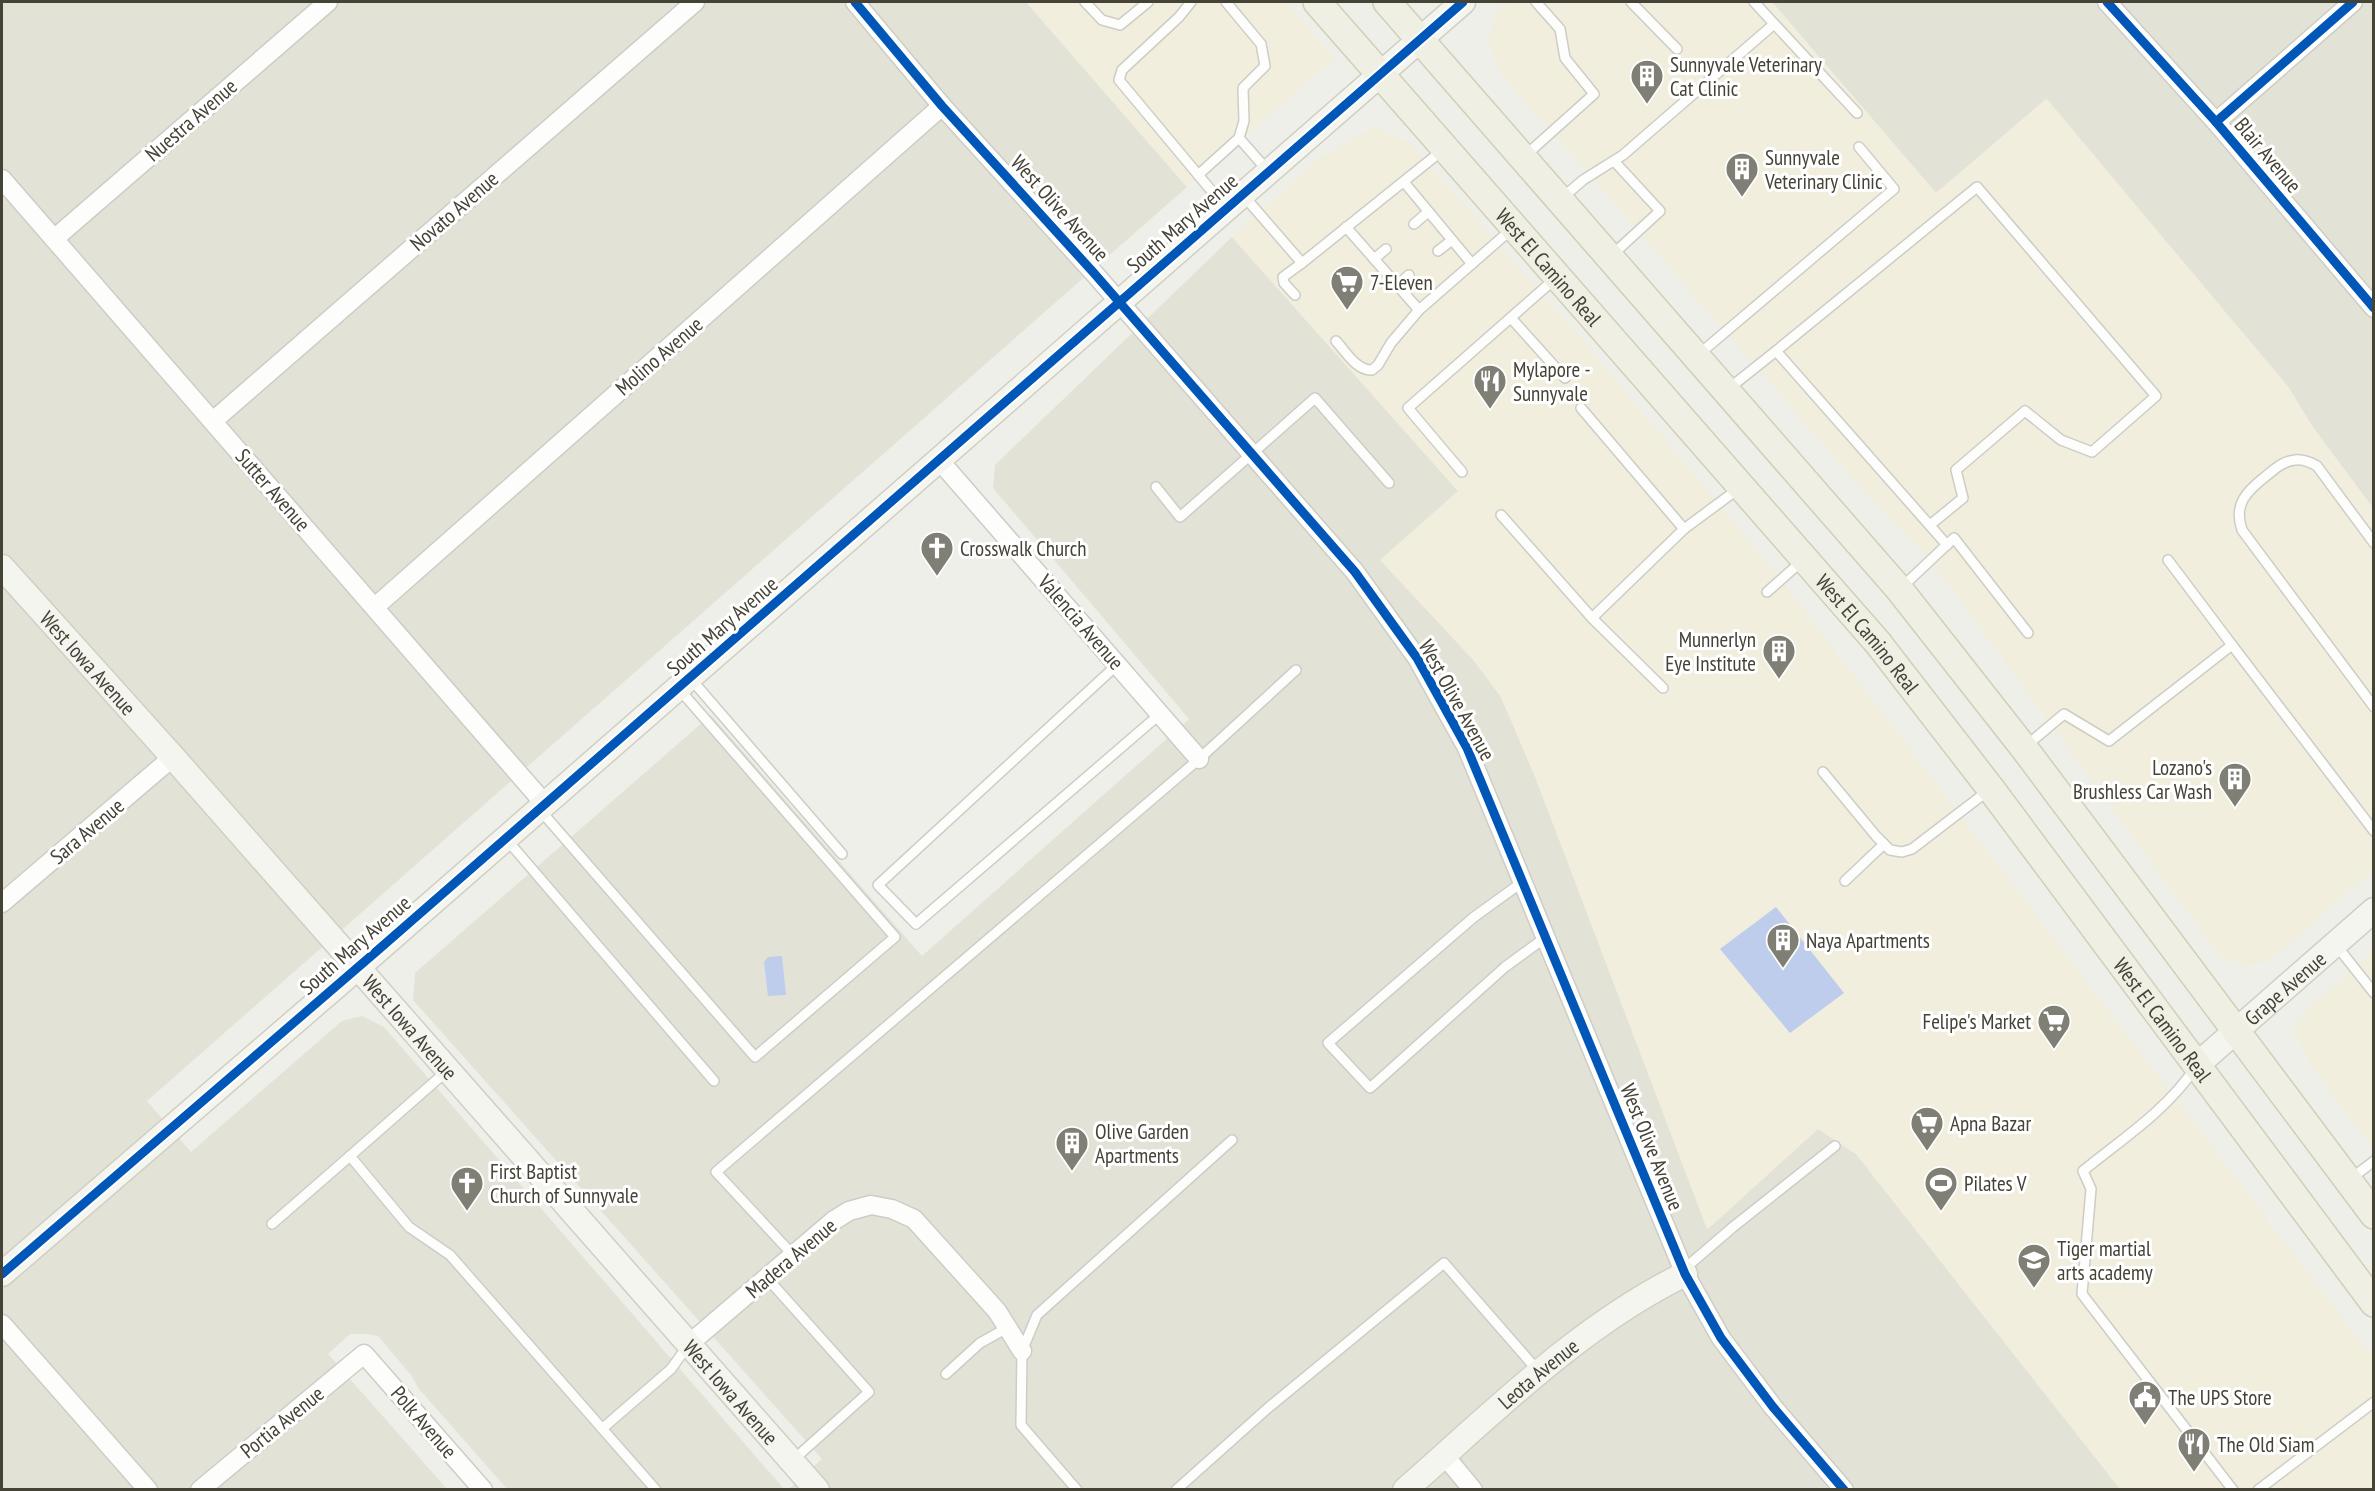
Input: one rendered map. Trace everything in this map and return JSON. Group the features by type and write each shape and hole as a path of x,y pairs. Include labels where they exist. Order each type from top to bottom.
{"main road":[{"name":"West El Camino Real","path":"1317,2 1743,485 1878,643 1991,789 2373,1303"},
{"path":"1387,2 1899,589 2024,748 2373,1215"},
{"name":"South Mary Avenue","path":"2,1274 357,968 1463,2"},
{"name":"West Iowa Avenue","path":"2,567 173,757 817,1490"},
{"name":"Grape Avenue","path":"2197,1065 2373,911"},
{"name":"Leota Avenue","path":"1405,1490 1539,1372 1652,1291 1684,1272"}],"street":[{"name":"Nuestra Avenue","path":"54,239 328,2"},
{"name":"Novato Avenue","path":"213,421 695,2"},
{"name":"West Olive Avenue","path":"855,2 942,106 1120,302 1355,572 1417,658 1467,748 1684,1272 1721,1338 1773,1407 1844,1490"},
{"name":"Blair Avenue","path":"2107,2 2216,122 2373,308"},
{"path":"2216,122 2353,2"},
{"name":"Molino Avenue","path":"375,607 942,106"},
{"name":"Sutter Avenue","path":"2,179 375,607 542,806"},
{"name":"Valencia Avenue","path":"939,460 1199,759"},
{"name":"Sara Avenue","path":"2,903 173,757"},
{"name":"Madera Avenue","path":"688,1344 833,1221 849,1211 871,1205 891,1209 914,1220 997,1311 1022,1351"},
{"path":"2,1324 148,1490"},
{"name":"Portia Avenue","path":"200,1490 364,1354"},
{"name":"Polk Avenue","path":"364,1354 483,1490"},
{"path":"1444,1455 1473,1490"}],"lane":[{"path":"1085,2 1102,20 1120,25 1148,2"},
{"path":"1191,2 1179,17 1122,70 1119,80 1198,175 1234,202 1302,263"},
{"path":"1198,175 1239,138 1244,121 1243,88 1265,66 1261,44 1226,2"},
{"path":"1523,158 1594,94 1565,58 1560,29 1536,2"},
{"path":"1631,2 1677,49"},
{"path":"1754,2 1857,113"},
{"path":"1559,200 1582,180 1614,161 1774,24"},
{"path":"1239,138 1268,171"},
{"path":"1697,356 1894,189 1858,147"},
{"path":"1295,295 1284,283 1283,277 1445,148"},
{"path":"1610,257 1660,211 1614,161"},
{"path":"1404,182 1472,264"},
{"path":"1727,391 1977,187 2156,396 2092,452 2061,440 2025,411 1956,470 1963,498 1930,525"},
{"path":"1414,224 1428,212"},
{"path":"1336,341 1365,371 1372,370 1419,310 1515,226"},
{"path":"1346,227 1419,310"},
{"path":"1438,251 1452,240"},
{"path":"1374,260 1386,249"},
{"path":"1397,285 1409,275"},
{"path":"1462,472 1408,408 1558,276"},
{"path":"1511,318 1565,378"},
{"path":"1776,351 1947,545"},
{"path":"1156,487 1180,517 1315,398 1389,483"},
{"path":"1581,408 1684,529"},
{"path":"2373,543 2317,466 2306,461 2295,460 2281,464 2248,490 2239,509 2242,530 2373,707"},
{"path":"1592,618 1684,529 1743,485"},
{"path":"1501,515 1592,618 1663,688"},
{"path":"1899,589 1954,538 2028,633"},
{"path":"1767,592 1805,558"},
{"path":"2168,560 2373,831"},
{"path":"2024,748 2064,714 2109,741 2232,645"},
{"path":"1118,664 878,885 916,924 1160,714"},
{"path":"793,1255 716,1172 1199,759 1296,669"},
{"path":"542,806 755,1057 895,937 684,683"},
{"path":"684,683 842,854"},
{"path":"1823,772 1884,844 1890,850 1902,852 1912,849 1991,789"},
{"path":"505,838 714,1081"},
{"path":"1845,881 1884,844"},
{"path":"1524,882 1466,924 1328,1043 1370,1088 1505,967 1546,937"},
{"path":"2335,944 2373,993"},
{"path":"2197,1065 2181,1089 2083,1171 2091,1189 2082,1294 2233,1490"},
{"path":"272,1224 448,1070"},
{"path":"1077,1490 1021,1425 1022,1351 1037,1315 1232,1140"},
{"path":"1684,1272 1835,1146"},
{"path":"350,1156 409,1227 450,1255 656,1490"},
{"path":"2348,1181 2373,1161"},
{"path":"1176,1490 1268,1408 1444,1263 1539,1372"},
{"path":"767,1278 869,1392 792,1461"},
{"path":"946,1374 980,1343 1007,1328"},
{"path":"603,1428 671,1369 688,1344"},
{"path":"2258,1490 2373,1402"}],"shaded area":[{"path":"2,2 1026,2 1187,187 147,1101 191,1152 342,1021 362,1016 384,1027 784,1489 507,1489 419,1389 411,1375 378,1336 350,1334 328,1354 447,1489 2,1490"},
{"path":"1026,2 1286,2 1335,58 1187,187"},
{"path":"1510,2 1772,2 1936,193 2047,99 2289,388 2312,426 2373,508 2373,870 2271,960 2246,967 2218,954 1935,566 1849,474 1501,74 1488,42 1496,12"},
{"path":"1772,2 2373,2 2373,508 2312,426 2289,388 2046,99 1936,193"},
{"path":"1373,127 1409,142 1583,341 1779,577 2373,1358 2373,1489 2120,1489 1856,1154 1818,1129 1707,1229 1536,779 1501,697 1475,662 1380,560 1458,491 1232,237 1320,158"},
{"path":"1232,237 1458,491 1475,662 1501,697 1536,779 1708,1229 1818,1129 1856,1154 2120,1489 789,1489 822,1459 413,1000 415,973 711,715 922,956 1189,719 993,488 995,465"},
{"path":"2373,951 2373,1150 2309,1062 2293,1029 2311,1006"}],"water":[{"path":"1776,907 1844,993 1790,1033 1720,949"},
{"path":"782,956 786,995 768,996 764,962 768,957"}],"cycle path":[{"path":"855,2 942,106 1093,272 1355,572 1417,658 1467,748 1685,1274 1721,1338 1773,1407 1844,1490"},
{"path":"2,1274 378,950 1463,2"},
{"path":"2107,2 2216,122 2374,308"},
{"path":"2216,122 2353,2"}],"place":[{"name":"Sunnyvale Veterinary Cat Clinic","path":"1647,105"},
{"name":"Sunnyvale Veterinary Clinic","path":"1742,198"},
{"name":"7-Eleven","path":"1347,311"},
{"name":"Mylapore - Sunnyvale","path":"1490,410"},
{"name":"Crosswalk Church","path":"937,577"},
{"name":"Munnerlyn Eye Institute","path":"1779,680"},
{"name":"Lozano's Brushless Car Wash","path":"2235,808"},
{"name":"Naya Apartments","path":"1783,969"},
{"name":"Felipe's Market","path":"2054,1050"},
{"name":"Apna Bazar","path":"1927,1152"},
{"name":"Olive Garden Apartments","path":"1072,1172"},
{"name":"First Baptist Church of Sunnyvale","path":"467,1212"},
{"name":"Pilates V","path":"1941,1212"},
{"name":"Tiger martial arts academy","path":"2034,1289"},
{"name":"The UPS Store","path":"2145,1426"},
{"name":"The Old Siam","path":"2194,1473"}]}
